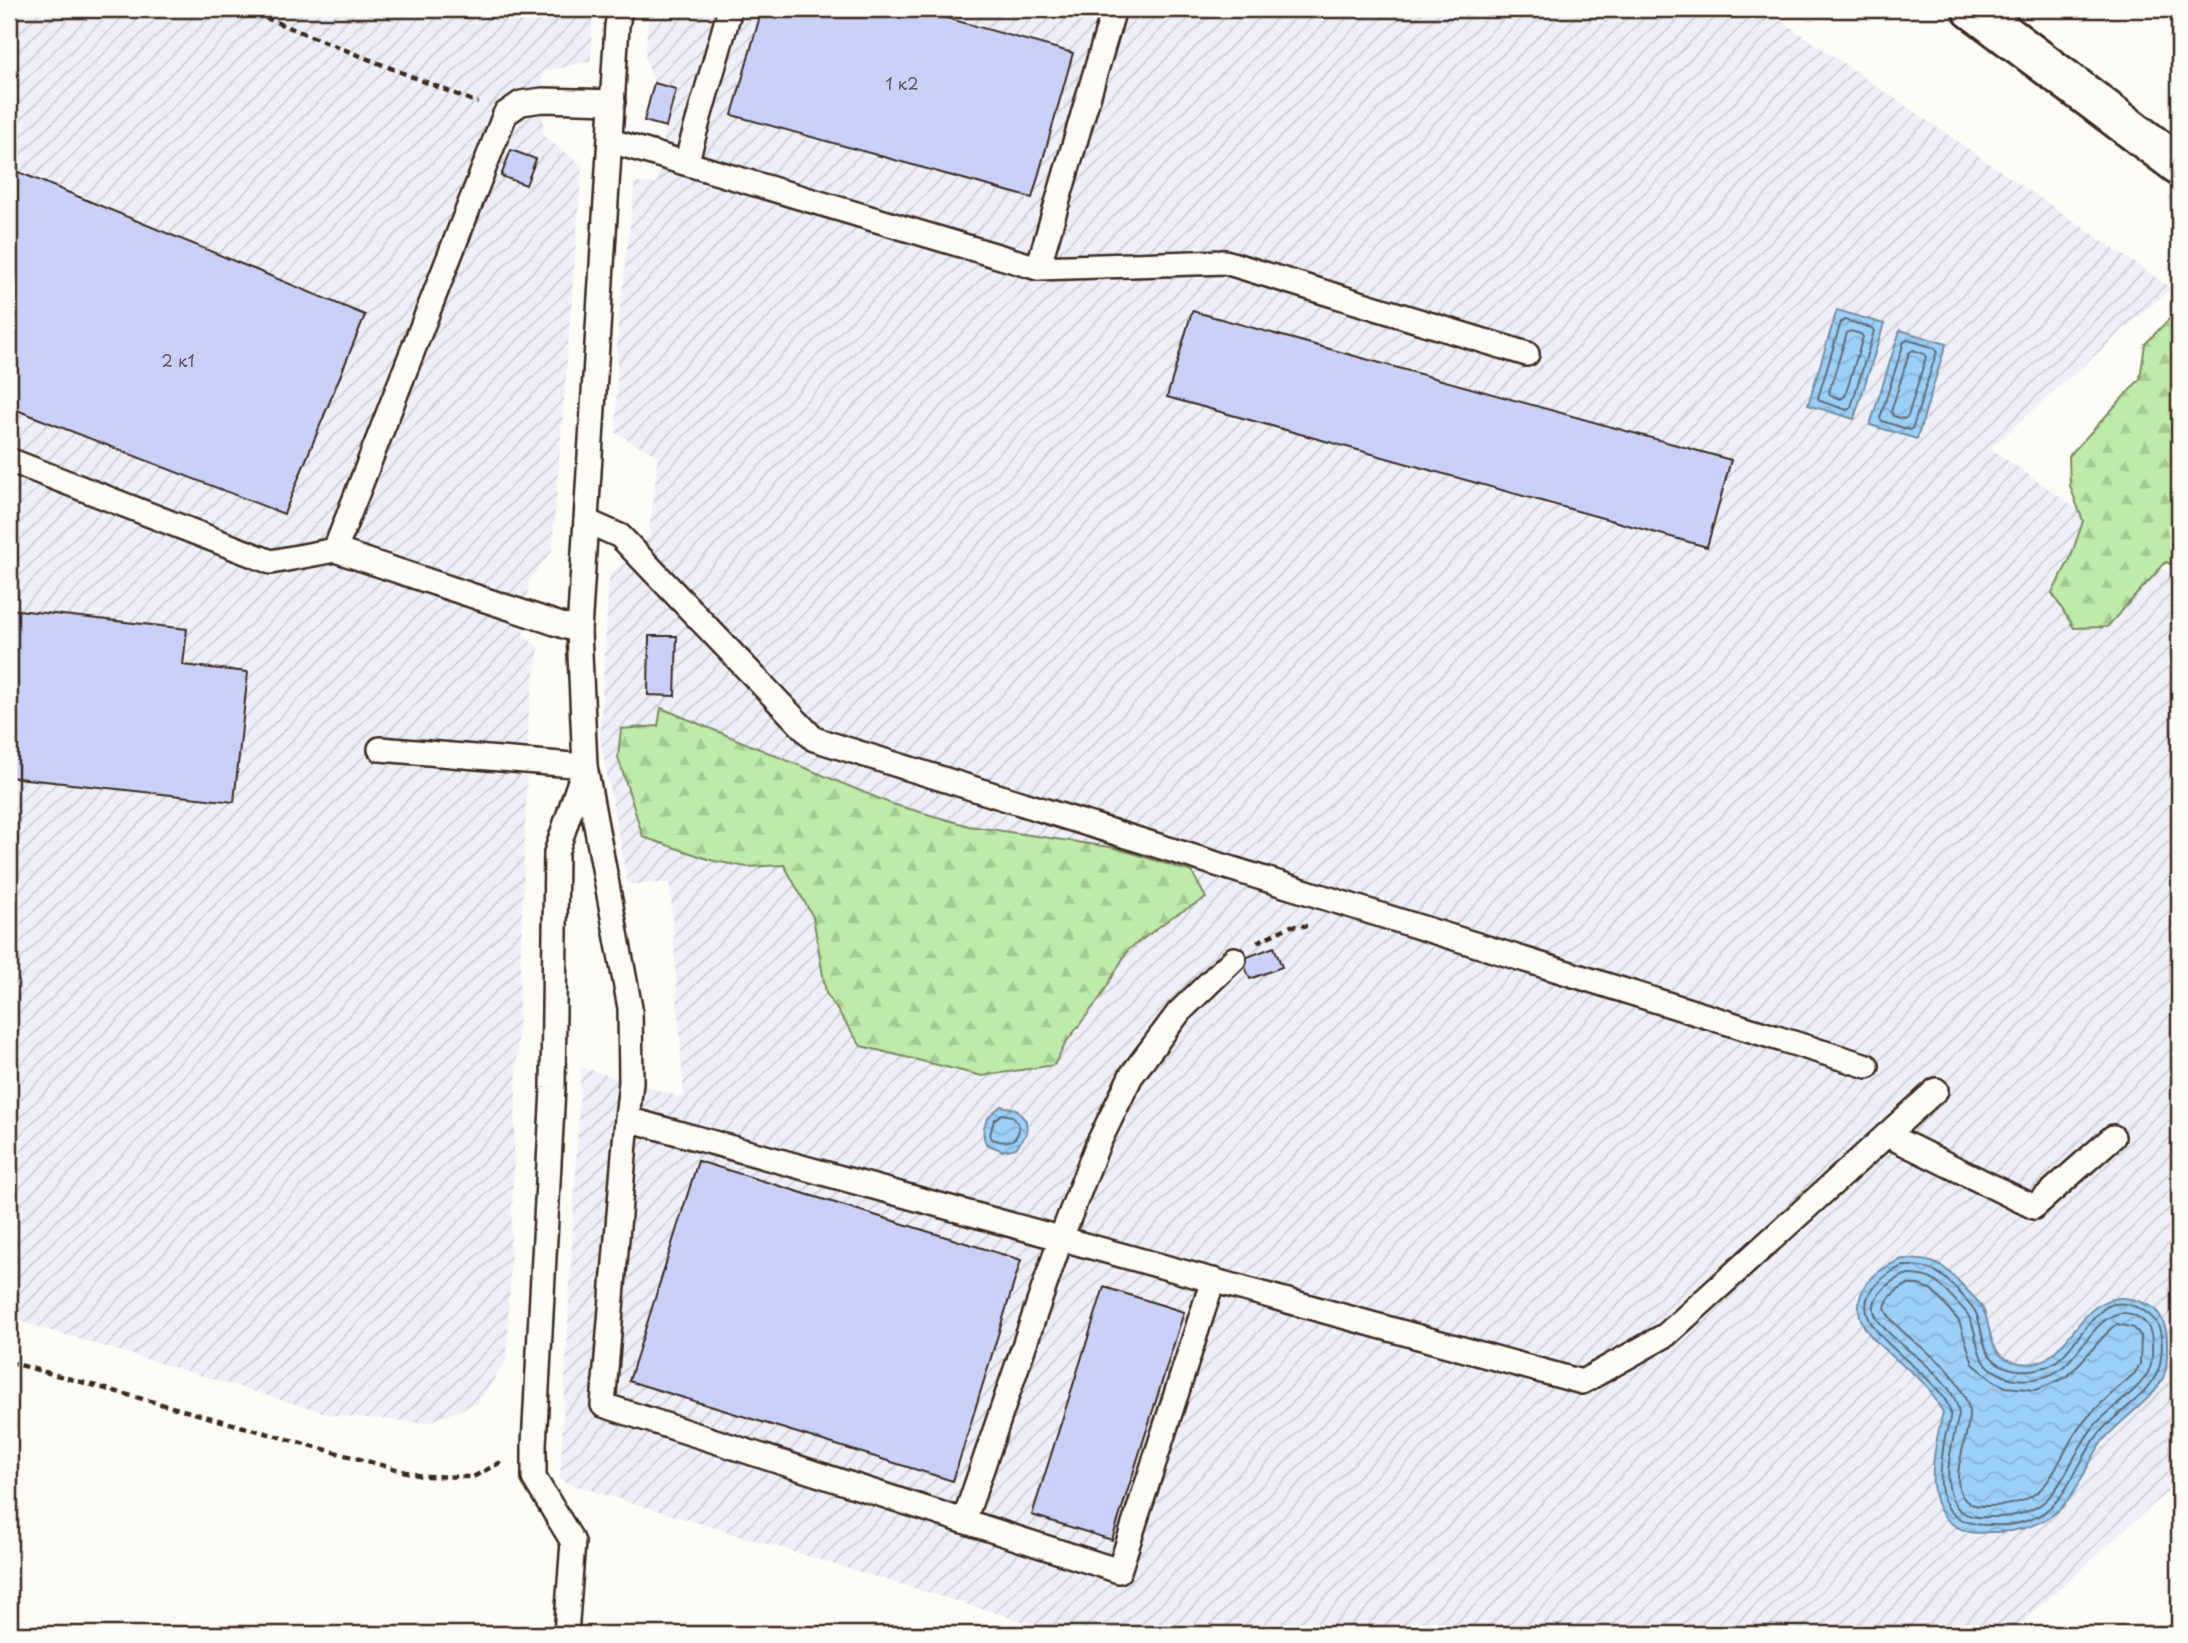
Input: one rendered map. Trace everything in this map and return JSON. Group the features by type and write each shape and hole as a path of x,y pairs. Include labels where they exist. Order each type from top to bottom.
{"main road":[{"path":"1972,9 2179,165"}],"lane":[{"path":"620,9 579,631 585,766 630,1008 632,1082 603,1405 1119,1571 1213,1280"},
{"path":"686,163 730,9"},
{"path":"1038,268 1114,9"},
{"path":"335,550 505,114 521,103 543,100 613,102"},
{"path":"611,141 1038,268 1225,262 1527,354"},
{"path":"9,460 271,562 335,550 579,631"},
{"path":"586,521 620,536 814,739 1867,1066"},
{"path":"380,749 585,766"},
{"path":"566,1634 573,1542 534,1478 534,1445 553,1088 556,853 585,766"},
{"path":"964,1521 1061,1238 1097,1146 1131,1076 1180,1012 1234,959"},
{"path":"627,1119 1582,1382 1666,1335 1936,1090"},
{"path":"1887,1135 2034,1207 2113,1137"}],"path":[{"path":"243,9 505,114"},
{"path":"9,1362 421,1476 473,1477 534,1445"}],"shaded area":[{"path":"9,9 592,9 591,61 543,72 543,136 582,165 552,551 529,580 523,635 539,648 529,710 507,1359 478,1403 426,1423 332,1415 9,1318"},
{"path":"649,9 1760,9 1779,19 2171,288 1990,448 2179,580 2179,1481 2010,1634 1065,1634 560,1481 581,1067 684,1098 670,883 628,884 600,738 609,577 649,536 658,456 616,433 618,325 635,183 656,184 666,128 644,121 654,83 645,57"}],"green space":[{"path":"2179,314 2179,568 2166,562 2107,627 2074,628 2052,593 2070,559 2083,521 2070,486 2069,456 2140,379 2145,344 2170,318"},
{"path":"661,708 892,804 969,826 1116,848 1192,872 1206,898 1172,917 1128,950 1100,998 1067,1041 1054,1065 982,1076 861,1046 826,993 813,917 784,865 747,867 714,861 643,837 618,757 621,729 658,726"}],"water":[{"path":"1837,310 1884,324 1854,419 1808,405"},
{"path":"1900,330 1946,344 1917,439 1870,425"},
{"path":"1001,1106 1016,1109 1026,1121 1027,1133 1016,1148 1003,1151 986,1144 983,1132 988,1118"},
{"path":"1902,1259 1931,1262 1951,1273 1981,1306 1998,1352 2012,1361 2033,1363 2049,1356 2089,1313 2105,1302 2124,1298 2148,1305 2162,1320 2167,1335 2167,1356 2161,1381 2147,1399 2102,1442 2068,1501 2044,1520 2015,1531 1975,1533 1953,1525 1942,1513 1935,1498 1933,1463 1943,1412 1920,1379 1872,1337 1859,1312 1860,1298 1866,1285 1882,1270"}],"building":[{"path":"762,9 914,9 1073,53 1032,198 732,115"},
{"path":"654,83 676,89 666,127 644,121"},
{"path":"511,150 536,159 526,185 501,176"},
{"path":"9,168 365,315 284,514 9,407"},
{"path":"1192,311 1731,460 1707,547 1167,397"},
{"path":"9,609 187,629 183,665 248,672 234,802 9,777"},
{"path":"649,636 677,636 675,696 648,695"},
{"path":"1274,947 1282,967 1250,979 1242,959"},
{"path":"698,1161 1021,1260 953,1481 629,1381"},
{"path":"1104,1287 1184,1312 1112,1540 1032,1515"}]}
